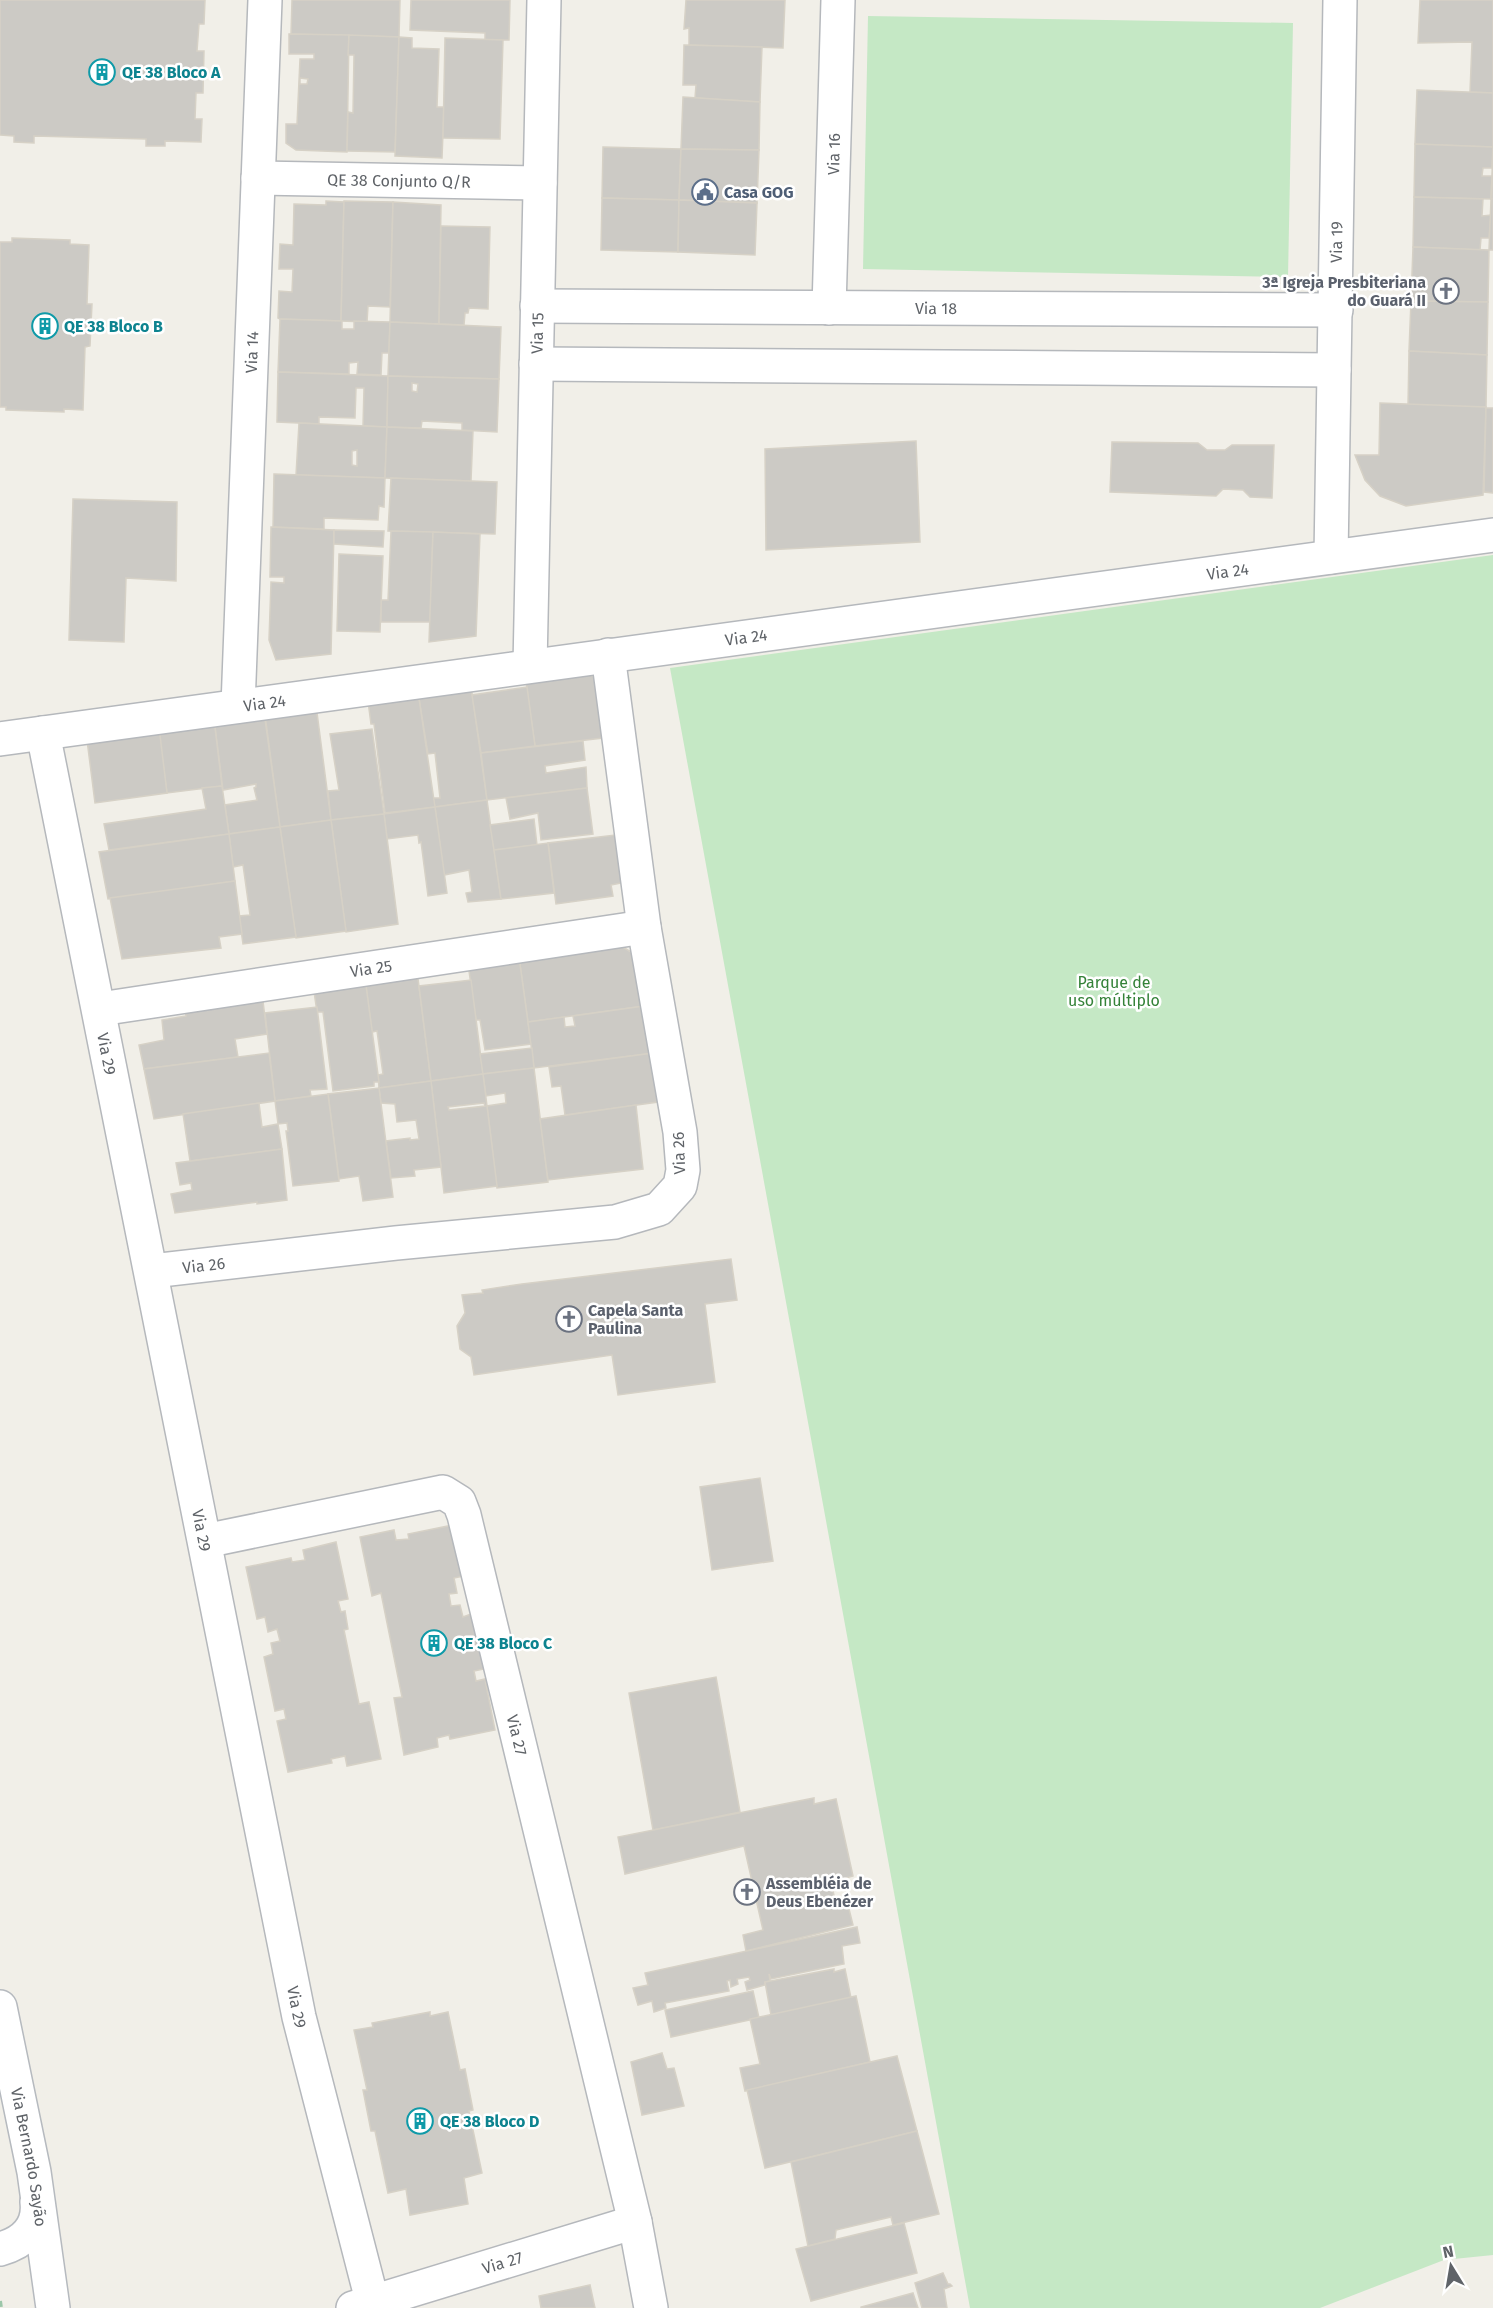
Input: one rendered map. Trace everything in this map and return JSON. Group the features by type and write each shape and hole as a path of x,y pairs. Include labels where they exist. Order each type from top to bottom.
{"street":[{"name":"Via 14","path":"238,706 264,0"},
{"name":"Via 15","path":"530,666 544,0"},
{"name":"Via 16","path":"829,308 838,0"},
{"name":"Via 19","path":"1331,557 1340,0"},
{"name":"QE 38 Conjunto Q/R","path":"258,178 540,183"},
{"name":"Via 18","path":"537,306 1335,310"},
{"path":"536,364 1334,370"},
{"name":"Via 24","path":"0,739 1493,535"},
{"name":"Via 26","path":"152,1271 396,1243 615,1222 658,1209 680,1186 683,1170 680,1132 644,927 608,655"},
{"name":"Via 29","path":"43,733 100,1009 299,2017 367,2306"},
{"name":"Via 25","path":"100,1009 644,927"},
{"name":"Via 27","path":"205,1541 443,1492 459,1502 635,2222 651,2308"},
{"name":"Via Bernardo Sayão","path":"0,2007 34,2172 53,2308"},
{"path":"0,2249 23,2239 32,2226 38,2211 34,2172"},
{"name":"Via 27","path":"367,2306 635,2222"}],"path":[{"path":"0,2301 1,2308"}],"green space":[{"path":"868,16 1293,23 1288,277 863,269"},
{"name":"Parque de uso múltiplo","path":"1493,555 1493,2255 1444,2260 1320,2308 970,2308 670,668"}],"building":[{"name":"QE 38 Bloco A","path":"0,0 205,0 204,24 199,24 197,51 204,51 203,93 196,93 195,119 202,119 201,142 165,141 165,146 146,146 146,139 34,136 34,143 14,142 14,136 0,135"},
{"path":"292,0 400,0 399,37 291,34"},
{"path":"411,0 510,0 509,40 485,40 485,33 410,30"},
{"path":"686,0 785,0 783,48 689,45 689,28 684,29"},
{"path":"1420,0 1493,0 1493,93 1470,92 1472,42 1418,43"},
{"path":"289,34 349,35 347,152 296,150 286,143 286,124 297,124 300,59 314,59 314,54 289,54","holes":["300,78 308,79 307,84 300,84"]},
{"path":"349,35 399,37 395,152 347,151 348,112 353,113 354,55 348,55"},
{"path":"399,37 412,38 412,48 439,49 437,107 444,107 442,158 395,156"},
{"path":"445,38 503,40 500,139 443,138"},
{"path":"684,45 762,47 760,102 695,98 696,85 683,85"},
{"path":"1417,90 1493,93 1493,147 1415,144"},
{"path":"683,97 760,102 759,150 681,149"},
{"path":"1415,144 1493,147 1492,168 1483,168 1482,176 1492,176 1491,199 1414,197"},
{"path":"603,147 681,149 679,200 602,198"},
{"path":"681,149 759,150 757,203 679,200"},
{"path":"1493,149 1493,199 1491,199"},
{"path":"1414,197 1483,199 1482,216 1491,215 1489,238 1481,238 1480,250 1413,247"},
{"path":"602,198 679,200 678,252 601,250"},
{"path":"1491,199 1493,199 1493,250 1489,250"},
{"path":"679,200 757,203 755,255 678,252"},
{"path":"326,201 344,202 341,321 280,319 278,318 279,291 292,292 293,269 279,269 280,244 293,245 294,204 326,205"},
{"path":"344,201 393,202 390,307 368,306 367,322 341,321"},
{"path":"393,202 441,205 439,324 390,322"},
{"path":"441,226 490,227 488,309 469,308 468,313 465,313 464,325 439,324"},
{"name":"QE 38 Bloco B","path":"12,238 70,240 70,244 89,245 87,304 92,304 90,346 85,347 83,410 64,409 64,412 6,410 6,407 0,407 0,242 12,242"},
{"path":"1413,247 1489,250 1488,302 1411,301"},
{"path":"1411,301 1488,302 1487,355 1409,351"},
{"path":"280,319 342,321 342,329 354,329 354,321 390,322 389,353 382,353 381,375 357,374 358,362 349,363 349,374 278,372"},
{"path":"390,322 501,327 499,379 388,376"},
{"path":"1409,351 1487,355 1486,407 1408,406"},
{"path":"278,372 388,376 387,427 363,426 364,388 356,388 355,418 319,417 319,424 277,422"},
{"path":"388,376 499,379 497,432 462,430 462,423 422,421 421,428 387,427","holes":["412,383 418,384 417,392 412,391"]},
{"path":"1380,403 1486,407 1483,495 1406,506 1380,496 1365,480 1355,455 1379,455"},
{"path":"1486,408 1493,408 1493,493 1484,492"},
{"path":"299,423 387,427 385,478 296,475","holes":["357,450 357,466 352,465 352,451"]},
{"path":"387,427 473,431 471,481 385,478"},
{"path":"916,441 920,542 766,550 765,449"},
{"path":"1112,442 1198,443 1207,450 1225,450 1232,445 1274,445 1272,498 1250,497 1243,490 1223,489 1216,496 1110,492"},
{"path":"274,474 385,478 384,507 379,506 378,520 324,518 324,529 273,527"},
{"path":"391,478 497,482 495,534 388,531"},
{"path":"73,499 177,502 176,581 126,578 124,642 69,640"},
{"path":"271,527 334,530 331,654 276,660 269,640 271,582 284,583 284,577 270,577"},
{"path":"334,530 384,531 383,547 334,544"},
{"path":"391,531 433,532 430,622 381,622 381,600 388,600"},
{"path":"433,532 480,534 476,636 429,642"},
{"path":"339,554 383,556 380,632 337,631"},
{"path":"590,675 595,677 603,738 535,746 526,682"},
{"path":"471,686 487,800 435,807 433,798 440,798 435,753 428,754 418,692"},
{"path":"527,687 535,746 481,753 472,695"},
{"path":"418,692 435,807 385,813 374,724 371,724 368,701"},
{"path":"316,705 331,820 280,827 265,715"},
{"path":"264,712 280,827 229,834 225,805 257,800 254,788 256,784 223,790 214,719"},
{"path":"214,719 222,786 167,793 158,726"},
{"path":"159,727 167,793 95,803 87,740"},
{"path":"372,729 384,814 331,820 328,791 339,790 330,734"},
{"path":"583,741 585,760 545,766 546,773 586,767 587,788 487,800 481,753"},
{"path":"222,786 229,834 109,850 104,824 206,809 202,788"},
{"path":"587,788 593,834 541,840 538,813 510,819 506,798"},
{"path":"487,800 501,899 468,902 466,893 472,892 469,870 444,875 435,807"},
{"path":"435,807 447,893 428,896 421,842 419,843 418,835 387,839 384,814"},
{"path":"384,814 398,924 346,932 331,820"},
{"path":"534,819 537,845 494,850 490,825"},
{"path":"331,820 346,931 296,938 280,827"},
{"path":"280,827 296,937 243,944 239,916 250,915 243,865 233,867 229,834"},
{"path":"229,834 235,881 108,899 99,852"},
{"path":"624,834 631,881 611,885 613,896 556,904 548,843"},
{"path":"548,843 554,893 501,899 494,850"},
{"path":"235,881 242,934 219,937 221,948 122,959 110,898"},
{"path":"618,944 639,957 644,1006 528,1022 519,957"},
{"path":"519,957 531,1044 485,1050 480,1020 476,1020 468,964"},
{"path":"417,971 431,1081 379,1088 378,1075 383,1074 377,1031 372,1032 365,979"},
{"path":"365,978 379,1082 374,1082 374,1086 333,1091 323,1012 317,1012 313,985"},
{"path":"471,980 483,1074 431,1081 419,986"},
{"path":"262,993 267,1034 235,1039 238,1057 144,1069 139,1045 164,1040 162,1020 186,1016 184,1004"},
{"path":"644,1006 654,1053 534,1068 528,1022 564,1017 565,1027 575,1026 573,1016"},
{"path":"317,1007 327,1089 310,1090 311,1096 275,1101 265,1013"},
{"path":"532,1048 534,1068 483,1074 480,1054"},
{"path":"269,1053 275,1101 154,1119 144,1069"},
{"path":"653,1053 658,1102 565,1115 561,1086 552,1087 549,1067"},
{"path":"534,1068 548,1182 497,1188 487,1106 506,1103 505,1093 486,1096 483,1074"},
{"path":"483,1074 497,1186 444,1193 431,1081","holes":["484,1103 485,1106 449,1110 448,1107"]},
{"path":"431,1081 441,1167 414,1170 415,1176 391,1178 386,1141 419,1139 416,1120 397,1122 395,1104 381,1103 379,1088"},
{"path":"379,1088 393,1197 363,1201 359,1176 339,1179 328,1094"},
{"path":"328,1094 339,1181 293,1186 287,1123 278,1124 275,1101"},
{"path":"259,1103 262,1127 278,1124 282,1149 190,1161 183,1114"},
{"path":"636,1105 643,1169 548,1180 540,1119"},
{"path":"282,1149 287,1200 175,1213 171,1194 192,1190 191,1183 180,1185 176,1163"},
{"path":"731,1259 737,1300 705,1304 715,1382 618,1395 612,1355 474,1375 471,1357 460,1349 457,1326 465,1313 462,1295 483,1293 482,1290 522,1284"},
{"path":"760,1478 773,1561 712,1570 700,1487"},
{"name":"QE 38 Bloco C","path":"453,1525 464,1576 454,1578 457,1593 449,1594 451,1606 460,1605 463,1617 471,1614 484,1669 474,1671 476,1681 485,1679 495,1730 450,1739 449,1735 437,1738 438,1747 404,1755 394,1698 402,1697 381,1593 372,1596 360,1537 394,1530 396,1540 409,1539 408,1534"},
{"path":"336,1542 348,1599 338,1601 341,1612 345,1611 348,1629 344,1630 359,1704 369,1702 381,1759 347,1766 345,1756 331,1759 332,1763 288,1772 277,1721 286,1719 284,1709 275,1711 264,1657 273,1654 271,1643 280,1641 277,1629 268,1632 265,1617 257,1619 246,1567 291,1558 292,1562 305,1560 303,1550"},
{"path":"716,1677 740,1812 653,1830 629,1693"},
{"path":"814,1798 814,1804 836,1799 853,1876 831,1882 835,1900 846,1897 853,1925 746,1951 743,1935 763,1930 744,1846 625,1874 618,1837"},
{"path":"857,1927 860,1943 842,1946 844,1964 771,1979 769,1974 770,1981 765,1982 765,1985 747,1990 745,1982 750,1980 749,1977 737,1979 738,1984 731,1987 730,1980 727,1981 729,1991 665,2003 666,2008 654,2012 652,2001 638,2005 633,1988 648,1985 645,1973"},
{"path":"834,1969 834,1972 845,1969 851,1998 771,2015 765,1982"},
{"path":"753,1991 759,2018 671,2037 665,2010"},
{"path":"856,1996 870,2062 745,2091 740,2068 760,2064 750,2019"},
{"name":"QE 38 Bloco D","path":"430,2012 430,2016 448,2012 460,2070 465,2069 473,2110 469,2111 482,2173 464,2178 468,2204 410,2215 406,2189 388,2193 375,2131 371,2131 363,2090 367,2090 354,2030 373,2027 372,2023"},
{"path":"662,2053 667,2069 674,2068 684,2106 642,2115 631,2062"},
{"path":"897,2056 917,2131 765,2168 747,2090"},
{"path":"917,2131 939,2214 893,2225 891,2217 836,2230 835,2239 808,2246 791,2162"},
{"path":"904,2223 917,2273 811,2301 796,2249"},
{"path":"943,2273 948,2284 952,2286 944,2289 947,2308 922,2308 915,2283"},
{"path":"590,2285 595,2308 541,2308 539,2296"},
{"path":"913,2293 918,2308 861,2308 861,2307"}],"place":[{"name":"QE 38 Bloco A","path":"102,72"},
{"name":"Casa GOG","path":"705,192"},
{"name":"3ª Igreja Presbiteriana do Guará II","path":"1446,291"},
{"name":"QE 38 Bloco B","path":"45,326"},
{"name":"Capela Santa Paulina","path":"569,1319"},
{"name":"QE 38 Bloco C","path":"434,1643"},
{"name":"Assembléia de Deus Ebenézer","path":"747,1892"},
{"name":"QE 38 Bloco D","path":"420,2121"}]}
